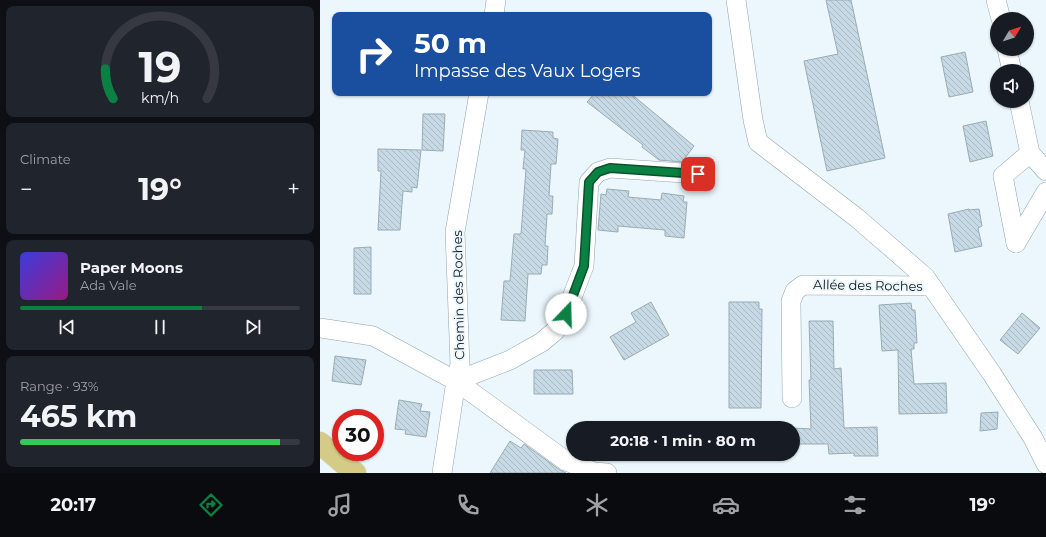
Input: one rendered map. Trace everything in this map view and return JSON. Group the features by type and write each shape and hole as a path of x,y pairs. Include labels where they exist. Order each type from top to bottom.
{"main road":[{"path":"320,443 355,473"}],"street":[{"path":"494,12 496,0"},
{"path":"736,0 753,120 758,142 857,218 925,277 992,374 1033,438 1046,464"},
{"path":"996,0 999,12"},
{"name":"Chemin des Roches","path":"442,473 456,381 460,365 455,232 478,96"},
{"path":"1020,108 1030,154 1046,171"},
{"path":"1030,154 1003,176 1016,242 1046,192"},
{"path":"456,381 510,360 542,342 555,331 566,314 584,266 589,182 598,172 610,168 698,174"},
{"name":"Allée des Roches","path":"792,398 791,301 795,291 803,284 931,286"},
{"path":"320,328 373,336 456,381 566,461 594,472 607,473"}],"building":[{"path":"826,0 851,0 885,158 827,171 804,61 838,54"},
{"path":"965,52 973,92 949,97 941,57"},
{"path":"592,96 634,96 694,146 682,162 659,160 642,147 643,145 587,102"},
{"path":"423,114 445,114 443,151 422,150"},
{"path":"986,121 993,156 970,162 963,126"},
{"path":"522,130 553,132 553,138 558,139 556,164 551,164 549,196 553,196 552,214 547,214 545,246 548,246 547,265 542,265 541,274 528,274 525,321 501,320 504,281 510,281 514,234 521,234 526,169 523,169 525,150 521,150"},
{"path":"378,149 421,150 417,188 412,187 412,192 403,191 400,230 378,230 381,171 378,171"},
{"path":"607,189 629,191 628,197 661,200 662,193 684,196 683,202 687,202 684,238 665,236 665,230 618,226 618,232 598,230 601,194 606,195"},
{"path":"969,209 979,209 982,226 978,228 982,246 955,252 948,214"},
{"path":"371,247 371,294 354,294 354,248"},
{"path":"651,302 669,335 624,360 610,337 636,322 631,313"},
{"path":"729,302 759,302 759,309 762,309 761,408 729,408"},
{"path":"911,303 912,310 915,310 917,343 914,343 914,349 911,349 914,384 946,383 947,413 899,414 898,350 882,351 879,305"},
{"path":"1022,313 1040,328 1018,354 1000,340"},
{"path":"809,321 833,321 834,369 841,368 844,428 877,427 878,456 854,456 854,453 829,454 828,444 800,444 800,428 811,429 809,380 811,380"},
{"path":"335,356 366,360 361,385 332,381"},
{"path":"534,370 572,370 573,394 534,394"},
{"path":"399,400 422,404 420,411 430,412 426,437 405,434 406,430 395,429"},
{"path":"998,412 997,429 980,431 981,413"},
{"path":"510,441 521,448 524,444 566,473 490,473"}],"route":[{"path":"566,314 584,266 589,182 598,172 610,168 698,174"}]}
